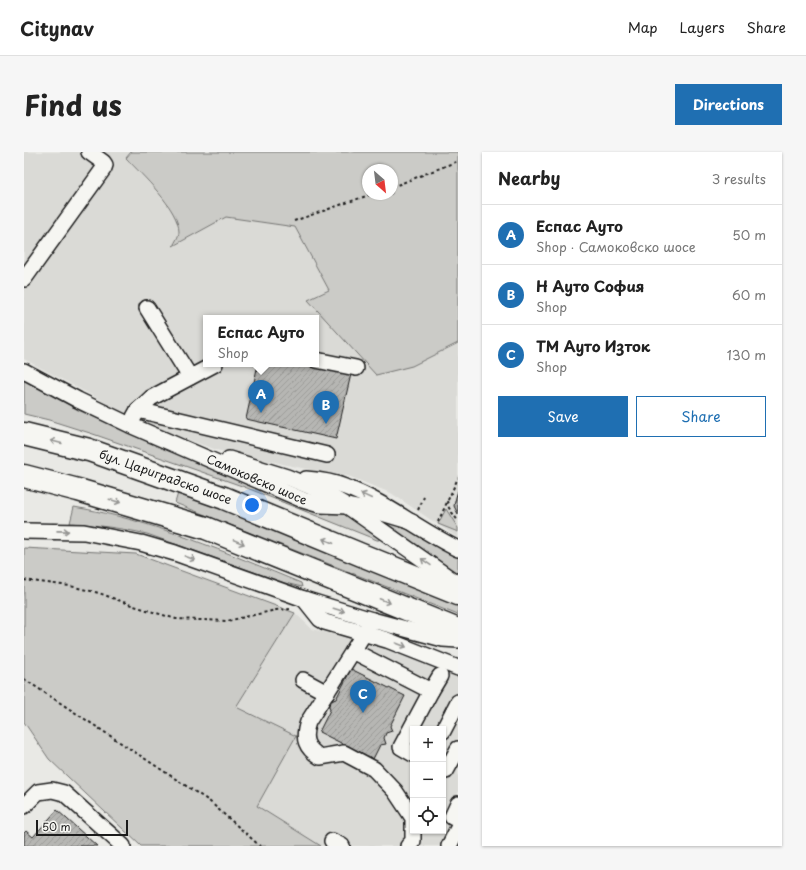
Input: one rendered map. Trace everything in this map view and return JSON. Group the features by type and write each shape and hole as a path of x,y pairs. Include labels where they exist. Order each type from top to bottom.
{"highway":[{"name":"бул. Цариградско шосе","path":"24,434 89,450 224,498 458,594"},
{"path":"24,476 78,490 206,528 458,630"}],"street":[{"path":"24,279 104,168 105,165 103,162 89,152"},
{"path":"146,308 190,377"},
{"path":"319,361 356,368"},
{"path":"130,425 138,410 151,398 209,367"},
{"name":"Самоковско шосе","path":"24,371 78,400 130,425 303,500 320,505 347,506"},
{"path":"138,410 327,454"},
{"name":"Самоковско шосе","path":"170,442 288,476 321,491 347,506 458,584"},
{"path":"288,476 319,480 345,486 414,518 458,548"},
{"path":"347,506 414,518"},
{"path":"24,531 84,532 141,543 175,553 304,599 372,620 443,639 458,640"},
{"path":"304,599 325,622 387,640 458,668"},
{"path":"372,620 308,722 305,730 307,745 310,750 320,757 344,753 374,769 395,791 412,818 413,841 408,846"},
{"path":"353,651 431,691"},
{"path":"412,726 440,676"},
{"path":"303,680 327,693"},
{"path":"445,726 458,702"},
{"path":"410,730 401,747 410,752"},
{"path":"446,771 458,749"},
{"path":"24,806 38,792 52,790 64,792 123,846"},
{"path":"458,804 452,818 458,820"},
{"path":"449,846 458,828"}],"path":[{"path":"398,185 458,161"},
{"path":"294,221 362,197"},
{"path":"436,527 458,478"},
{"path":"414,518 424,497"},
{"path":"447,501 449,508 458,521"},
{"path":"24,580 70,586 99,593 176,619 227,621 276,610 297,608 304,599"},
{"path":"24,679 209,801 260,846"}],"shaded area":[{"path":"24,152 130,152 126,158 154,188 175,215 179,233 174,246 226,216 295,227 329,290 308,300 412,366 458,343 458,538 391,493 348,476 330,474 217,450 147,425 24,359"},
{"path":"131,152 458,152 458,343 412,366 376,375 308,300 329,290 295,227 226,217 173,246 179,232 177,223 173,213 150,183 126,158"},
{"path":"24,379 78,410 150,441 349,514 379,537 379,540 242,486 93,434 24,414"},
{"path":"178,493 232,513 458,605 458,615 175,503"},
{"path":"74,507 132,520 161,529 245,560 301,583 302,587 285,583 147,534 108,527 70,523"},
{"path":"446,509 458,528 458,532 438,524"},
{"path":"382,515 458,555 458,575 375,518"},
{"path":"24,548 136,554 295,613 236,707 296,736 257,806 321,846 141,846 49,759 24,722"},
{"path":"295,613 312,629 372,643 458,676 458,846 321,846 257,806 296,736 236,707"}],"building":[{"path":"257,367 318,367 351,374 336,439 246,419"},
{"path":"458,491 458,514 454,506"},
{"path":"351,669 405,696 390,726 392,731 386,733 384,738 386,744 380,745 373,759 359,752 354,754 343,748 341,743 319,732 330,710 328,702 336,699"},
{"path":"57,810 97,846 24,846 24,833 26,831 33,837"}],"place":[{"name":"Еспас Ауто","path":"261,413"},
{"name":"Н Ауто София","path":"326,424"},
{"name":"ТМ Ауто Изток","path":"363,713"}]}
